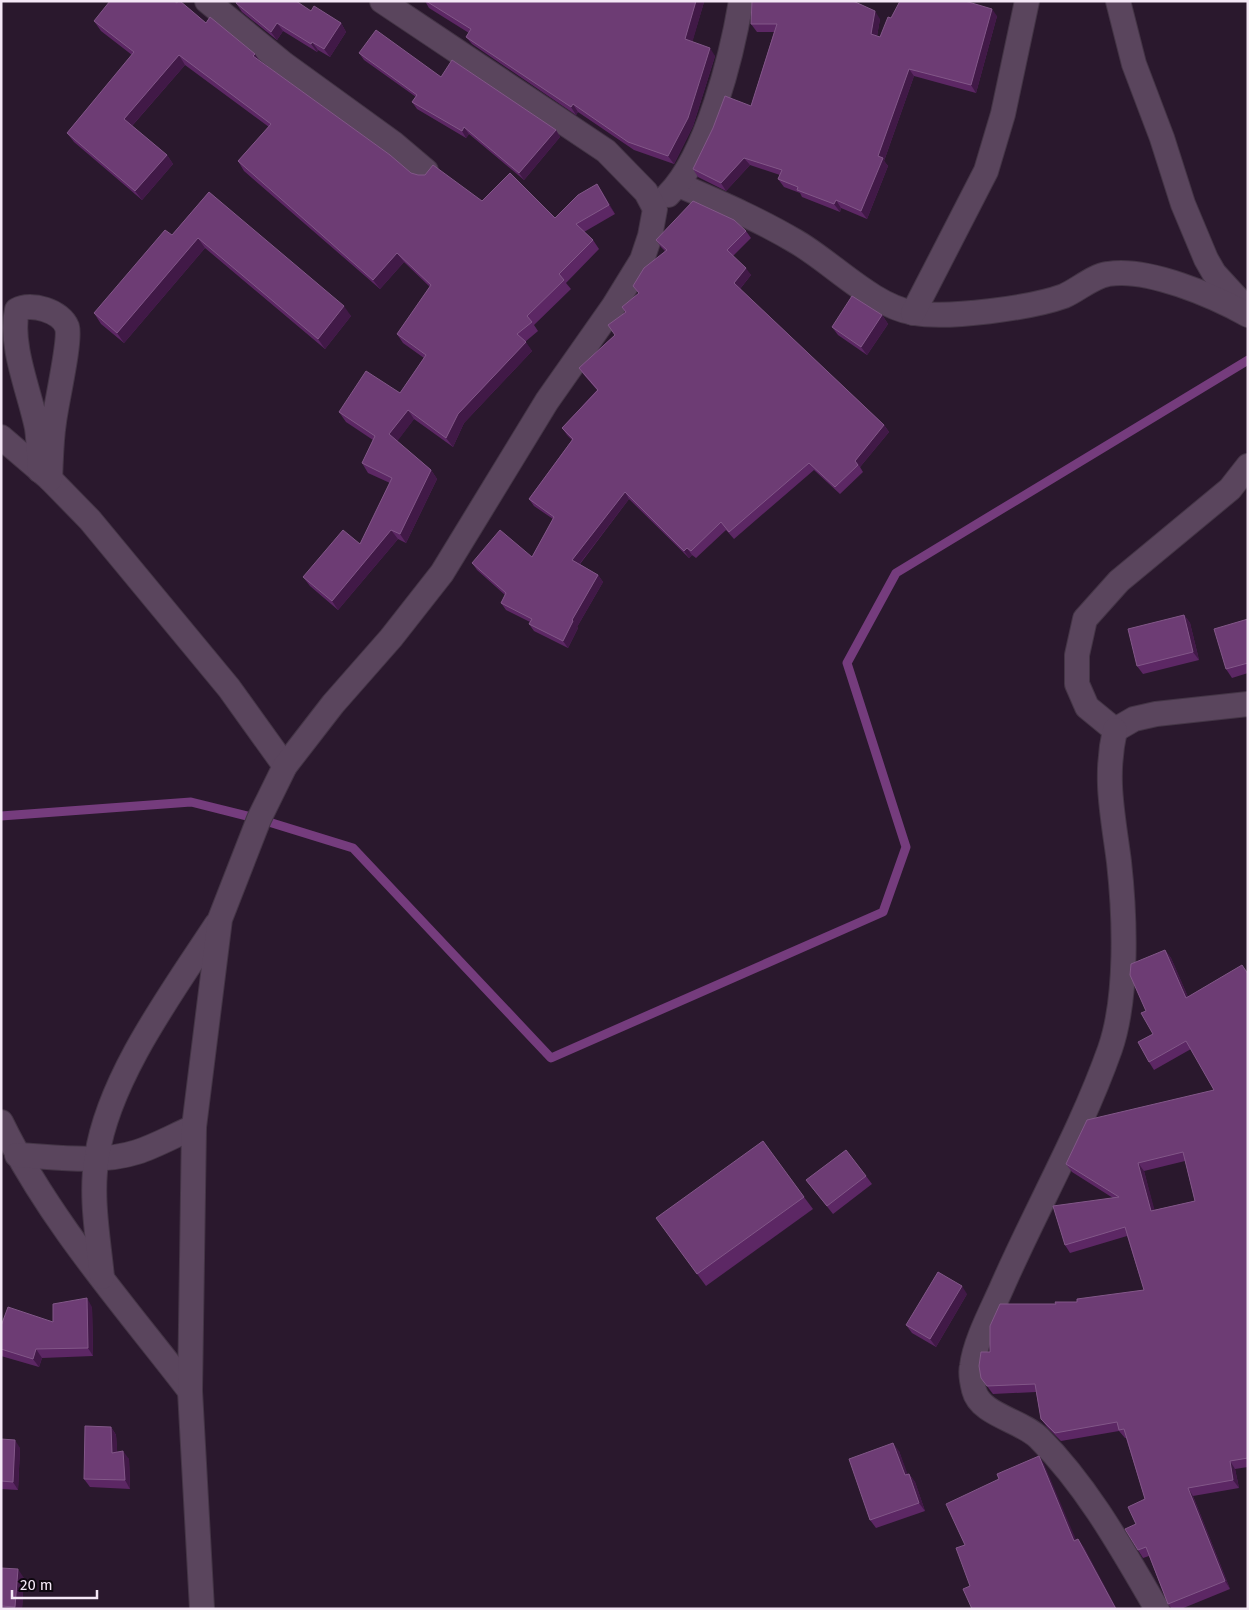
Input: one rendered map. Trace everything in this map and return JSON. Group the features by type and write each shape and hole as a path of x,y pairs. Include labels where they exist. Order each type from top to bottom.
{"street":[{"path":"207,1 284,64 393,143 426,170"},
{"path":"382,1 606,151 646,192 655,209"},
{"path":"102,1277 94,1198 96,1157 103,1127 111,1106 140,1046 220,919 259,819 285,766 333,704 391,638 442,573 548,402 613,307 642,260 650,236 655,209 679,185 698,146 718,96 736,32 741,1"},
{"path":"913,313 986,172 1003,114 1027,1"},
{"path":"1118,1 1134,64 1194,232 1214,273 1248,310"},
{"path":"679,185 731,207 795,241 886,303 913,313 963,313 1041,304 1066,295 1106,274 1122,273 1172,283 1206,294 1248,315"},
{"path":"24,306 38,307 59,317 67,327 67,342 45,475 37,428 16,336 18,310 24,306"},
{"path":"1,437 45,475 90,520 229,688 285,766"},
{"path":"1116,730 1087,707 1077,684 1077,656 1086,619 1119,580 1230,489 1248,466"},
{"path":"1157,1609 1079,1484 1038,1437 1021,1424 981,1405 974,1394 971,1374 972,1364 988,1321 1074,1134 1107,1056 1120,1011 1123,960 1119,866 1109,789 1109,757 1116,730 1134,719 1156,714 1248,704"},
{"path":"202,1609 190,1391 194,1127 220,919"},
{"path":"1,1122 17,1154 50,1207 190,1391"},
{"path":"17,1154 66,1158 116,1156 137,1152 194,1127"}],"building":[{"path":"110,1 174,1 177,3 180,1 206,23 210,17 255,54 253,56 390,155 411,173 425,175 433,165 482,201 510,173 555,218 578,195 597,184 609,205 576,224 593,240 559,274 564,280 527,316 532,322 517,334 526,342 458,414 446,438 408,410 389,434 431,470 400,534 391,530 332,601 303,577 343,530 360,544 392,478 362,463 375,436 339,412 366,371 400,393 426,355 397,334 431,285 397,253 373,280 238,161 271,124 179,55 124,119 167,155 135,191 67,133 134,52 94,21"},
{"path":"237,1 296,1 311,11 314,6 341,23 324,49 312,42 311,44 277,23 271,32 236,3"},
{"path":"426,1 696,1 685,39 710,48 688,118 668,156 628,142 573,104 571,107 466,37 471,29"},
{"path":"752,1 853,1 875,11 871,34 880,37 888,17 891,18 900,1 965,1 992,9 971,85 909,69 878,156 883,158 861,211 836,200 834,204 797,190 798,187 778,179 782,170 744,158 721,183 693,169 713,128 725,96 751,106 777,24 751,24"},
{"path":"376,30 441,77 452,60 556,130 519,173 464,127 462,131 412,102 417,95 359,53"},
{"path":"209,192 344,306 318,339 198,238 117,333 94,313 165,230 172,235"},
{"path":"693,201 734,220 746,231 727,250 746,268 734,283 884,425 855,461 858,465 835,487 809,463 729,532 721,522 691,551 687,548 684,551 625,492 572,560 598,575 572,620 563,641 529,624 532,619 501,603 506,593 472,563 500,530 532,557 554,517 529,499 573,439 562,428 598,390 579,368 615,335 608,325 626,312 622,307 639,293 633,286 644,268 667,250 656,240"},
{"path":"852,296 882,315 861,347 832,327"},
{"path":"1184,615 1193,652 1137,666 1128,629"},
{"path":"1248,619 1248,663 1226,669 1214,629"},
{"path":"1165,950 1186,998 1242,965 1248,974 1248,1458 1230,1461 1233,1480 1188,1488 1225,1581 1168,1604 1146,1547 1138,1550 1125,1529 1136,1524 1128,1507 1145,1499 1124,1429 1119,1430 1117,1422 1055,1433 1041,1419 1035,1384 987,1386 981,1378 979,1366 981,1352 990,1352 990,1326 1000,1304 1077,1302 1077,1299 1144,1290 1125,1227 1065,1245 1053,1206 1119,1197 1066,1164 1087,1120 1214,1090 1186,1041 1149,1062 1138,1042 1153,1034 1141,1013 1146,1011 1130,975 1131,964","holes":["1183,1152 1195,1201 1151,1211 1138,1163"]},
{"path":"763,1141 804,1197 697,1274 656,1218"},
{"path":"846,1150 866,1176 827,1206 806,1180"},
{"path":"938,1272 962,1286 930,1339 906,1325"},
{"path":"87,1298 88,1348 36,1349 33,1359 1,1349 1,1326 8,1307 53,1322 53,1304"},
{"path":"85,1426 111,1427 112,1453 123,1451 125,1480 84,1479"},
{"path":"1,1439 15,1440 13,1482 1,1481"},
{"path":"893,1443 905,1475 909,1474 919,1503 870,1520 849,1459"},
{"path":"1039,1456 1074,1541 1078,1539 1116,1609 972,1609 963,1589 970,1586 956,1548 965,1545 946,1504 999,1479 997,1474"},
{"path":"1,1568 18,1569 15,1607 1,1606"}],"waterway":[{"path":"1,816 191,802 259,819 353,848 551,1058 883,912 906,847 847,663 896,573 1248,360"}]}
